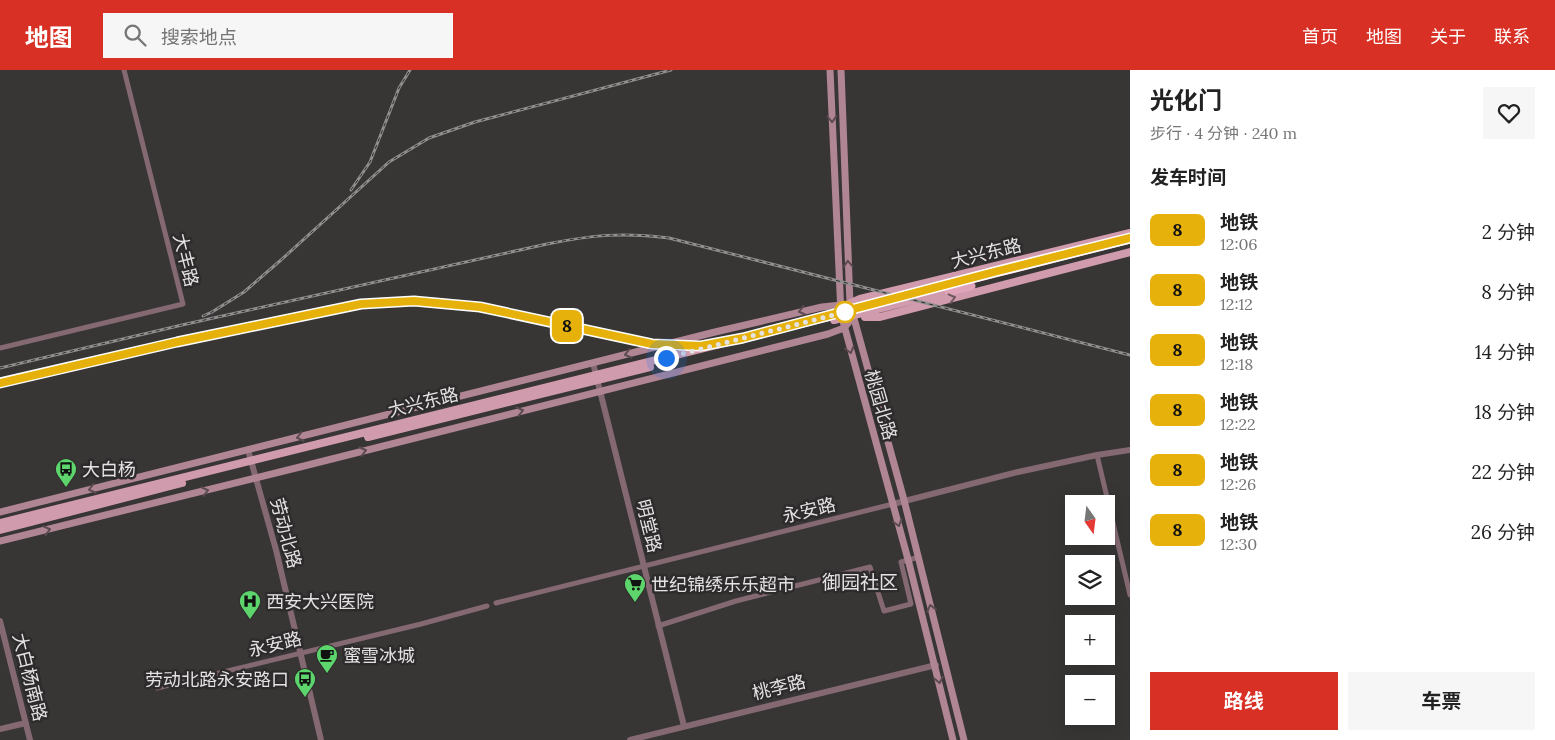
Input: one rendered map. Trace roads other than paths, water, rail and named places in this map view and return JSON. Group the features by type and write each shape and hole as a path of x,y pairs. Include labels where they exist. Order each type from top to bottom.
{"highway":[{"path":"977,281 1130,239"},
{"path":"948,288 1130,245"}],"main road":[{"name":"桃园北路","path":"830,70 841,316 909,560 953,740"},
{"name":"桃园北路","path":"841,70 850,304 904,500 964,740"},
{"name":"大兴东路","path":"841,316 850,304 860,298 1130,233"},
{"name":"大兴东路","path":"0,524 841,316 880,317 1130,252"},
{"name":"大兴东路","path":"850,304 862,304 948,288"},
{"name":"大兴东路","path":"853,317 948,288"},
{"path":"0,512 593,363 822,307 850,304"},
{"path":"0,541 256,478 844,328 853,317"},
{"name":"大兴东路","path":"0,530 252,463"}],"street":[{"name":"大丰路","path":"0,348 183,304 124,70"},
{"name":"明堂路","path":"593,363 684,726"},
{"name":"劳动北路","path":"248,450 276,550 322,740"},
{"name":"永安路","path":"496,603 904,500 1097,455 1130,450"},
{"path":"1097,455 1130,595"},
{"path":"658,626 736,602 870,568 884,611 911,604 902,562 919,558"},
{"name":"永安路","path":"157,688 422,624 487,606"},
{"name":"大白杨南路","path":"0,622 30,740"},
{"name":"桃李路","path":"630,740 936,665"},
{"path":"0,729 26,723"}],"railway":[{"path":"351,190 370,162 399,88 410,70"},
{"path":"203,316 244,292 389,162 429,138 475,122 671,70"},
{"path":"0,368 182,325 547,244 579,238 622,235 669,238 1130,355"}],"metro line":[{"name":"8","path":"0,383 281,319 361,304 414,301 480,307 652,344 701,346 743,338 1130,238"}],"place":[{"name":"大白杨","path":"66,488"},
{"name":"世纪锦绣乐乐超市","path":"635,603"},
{"name":"西安大兴医院","path":"250,620"},
{"name":"蜜雪冰城","path":"327,674"},
{"name":"劳动北路永安路口","path":"305,698"}],"district":[{"name":"御园社区","path":"860,582"}]}
